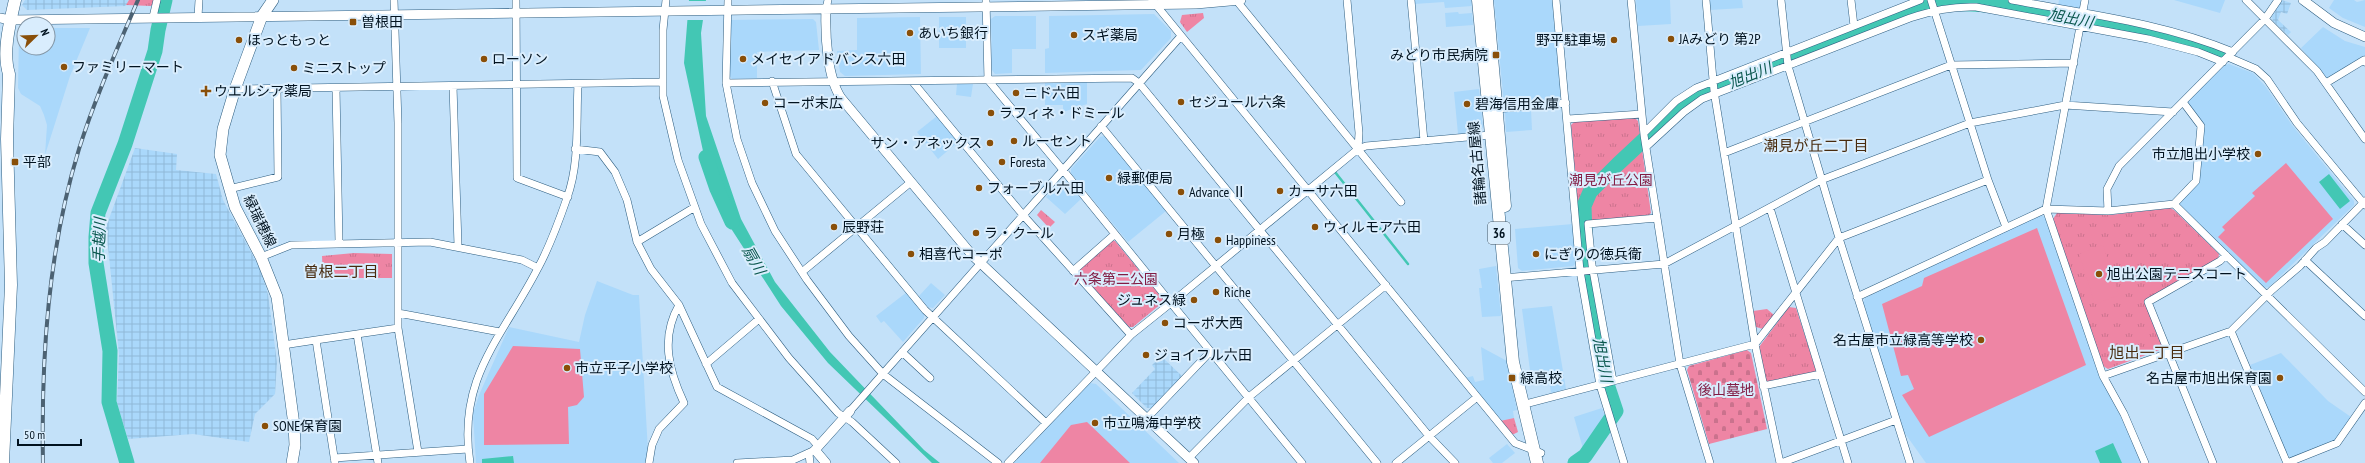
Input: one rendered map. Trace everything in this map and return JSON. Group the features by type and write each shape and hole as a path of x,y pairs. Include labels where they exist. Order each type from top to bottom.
{"main road":[{"path":"3,463 1,445 5,441 11,285 7,139 9,74 6,66 5,19 15,0"},
{"name":"緑瑞穂線","path":"273,0 262,16 235,89 223,129 220,155 228,189 235,207 261,257 277,297 295,445 292,463"},
{"name":"諸輪名古屋線","path":"1478,0 1490,135 1507,278"},
{"name":"諸輪名古屋線","path":"1487,0 1513,362 1539,458"},
{"path":"0,132 3,74 6,66"}],"street":[{"path":"154,18 157,0"},
{"path":"198,17 199,0"},
{"path":"394,0 398,122 398,328 418,452"},
{"path":"516,0 517,178 568,197"},
{"path":"666,0 663,30 663,96 678,160 701,224 732,282 759,319 812,385 838,413 847,414 896,463"},
{"path":"728,0 726,83 737,139 752,184 775,231 802,272 849,336 883,374 998,463"},
{"path":"1236,0 1401,202"},
{"path":"5,19 516,14 676,10 716,11 827,5 1241,0"},
{"path":"1347,0 1359,133 1358,149"},
{"path":"1411,0 1424,141"},
{"path":"1556,0 1566,103 1587,270 1606,383 1610,419 1624,463"},
{"path":"1631,0 1644,134 1680,364 1710,463"},
{"path":"1706,0 1713,88 1755,344 1781,463 1896,420"},
{"path":"1781,0 1787,59 1804,122 1857,297 1910,463"},
{"path":"1852,0 1854,26"},
{"path":"1644,134 1676,101 1696,88 1713,88 1787,59 1854,26 1920,0"},
{"path":"2012,0 2198,52 2228,57"},
{"path":"2085,0 2046,209 2103,376 2124,414 2145,463"},
{"path":"2246,0 2298,50 2326,83 2365,138"},
{"path":"2108,211 2107,188 2115,171 2266,19 2278,0"},
{"path":"2303,0 2334,24 2365,37"},
{"path":"1154,2 1386,285 1476,398 1515,444 1539,458"},
{"path":"986,3 988,80 1302,463"},
{"path":"1646,146 1688,108 1713,88 1932,4 1976,7 2160,28 2201,39 2228,57 2256,69 2267,80 2297,123 2364,203 2231,331 2103,376"},
{"path":"1932,4 1988,180 2006,227"},
{"path":"827,5 832,81 841,98 972,255 1095,372 1147,418 1192,461 1249,398 1386,285"},
{"path":"738,463 793,460 814,450 876,382 1181,36"},
{"path":"2326,83 2364,60 2365,62"},
{"path":"1724,153 1951,65 2074,63"},
{"path":"726,83 772,81 832,81 842,83 912,80 1132,78 1139,83 1338,324 1428,436 1455,463"},
{"path":"912,80 1023,215 1131,335"},
{"path":"772,81 796,154 925,310 1046,423"},
{"path":"235,89 663,82"},
{"path":"470,463 468,450 468,425 471,393 476,379 500,332 538,268 568,197 576,156 578,84"},
{"path":"453,86 458,246"},
{"path":"228,189 278,178 277,88"},
{"path":"336,88 339,243"},
{"path":"1857,297 2046,209 2108,211 2174,204 2196,181 2201,126 2183,102"},
{"path":"1496,109 1566,103"},
{"path":"1507,278 1664,264 1821,180 1970,123 2065,105 2173,112"},
{"path":"1568,119 1642,114"},
{"path":"1101,126 1377,463"},
{"path":"1008,463 1131,335 1358,149 1490,135"},
{"path":"575,149 600,152 614,172 627,200 637,242 651,269 679,305 717,387 812,439 814,450 810,463"},
{"path":"1525,404 1755,344 1839,238 1988,180"},
{"path":"802,272 911,182"},
{"path":"2174,204 2365,392"},
{"path":"637,242 695,207"},
{"path":"1770,208 1795,294 1848,463"},
{"path":"1606,383 1587,270 1588,224 1657,218"},
{"path":"2342,224 2365,245"},
{"path":"1073,271 1115,234"},
{"path":"261,257 291,245 430,242 458,246 522,260 538,268"},
{"path":"2213,463 2148,302 2220,261 2226,255"},
{"path":"2305,260 2365,316"},
{"path":"649,463 652,445 658,429 684,403 672,377 668,348 672,317 679,305"},
{"path":"398,313 500,332"},
{"path":"706,364 759,319"},
{"path":"283,345 398,328"},
{"path":"2231,331 2287,463 2337,443 2365,403"},
{"path":"357,334 378,459"},
{"path":"316,340 335,461 378,459 418,452 468,450"},
{"path":"1147,418 1211,351"},
{"path":"902,352 930,378"},
{"path":"1763,386 1821,374"},
{"path":"1396,463 1476,398"},
{"path":"814,450 826,463"}],"shaded area":[{"path":"25,0 129,0 126,6 27,10 22,5"},
{"path":"1414,0 1471,0 1472,6 1445,8 1444,2 1414,4"},
{"path":"1494,0 1553,0 1561,96 1558,100 1504,104"},
{"path":"1636,0 1670,0 1671,24 1638,26"},
{"path":"1709,0 1742,0 1743,8 1710,10"},
{"path":"2059,0 2081,0 2080,7 2077,10 2058,6"},
{"path":"2174,0 2225,0 2220,13"},
{"path":"2282,0 2291,3 2287,14 2281,12 2278,20 2291,32 2288,35 2273,21 2272,17"},
{"path":"2334,0 2354,0 2357,2 2365,0 2365,27 2343,18 2329,8"},
{"path":"1458,12 1459,14 1472,13 1473,25 1446,27 1445,13"},
{"path":"1154,14 1171,31 1171,38 1141,70 1045,73 1045,49 1049,48 1049,16"},
{"path":"995,16 1036,16 1036,49 1012,49 1012,73 995,74 992,70 991,19"},
{"path":"920,17 921,74 845,76 840,72 837,51 857,50 857,18"},
{"path":"939,17 966,17 966,48 939,48"},
{"path":"813,19 816,22 819,50 757,52 757,78 732,79 729,75 730,20"},
{"path":"2323,27 2345,41 2365,47 2365,59 2328,80 2301,48"},
{"path":"56,28 90,28 70,76 45,155 47,125 44,115 40,106 21,94 18,88 19,56 56,56"},
{"name":"市立旭出小学校","path":"2229,64 2253,73 2266,87 2292,125 2354,201 2354,205 2269,287 2264,288 2179,205 2179,201 2198,182 2203,126 2188,105 2188,101 2225,65"},
{"path":"1087,82 1087,104 1063,112 1063,105 1045,105 1045,83"},
{"path":"957,84 973,84 971,97 956,95"},
{"path":"1479,89 1483,127 1479,132 1458,134 1454,92"},
{"path":"1531,110 1532,130 1506,132 1505,112"},
{"path":"937,116 958,142 938,159 917,132"},
{"path":"1104,136 1166,211 1128,242 1071,173 1071,169 1100,137"},
{"path":"135,148 177,154 176,170 216,174 223,200 260,269 268,294 277,362 275,394 255,414 249,442 193,434 128,439 117,403 119,354 106,227"},
{"path":"1061,181 1066,181 1081,199 1065,214 1046,197"},
{"name":"名古屋市立緑高等学校","path":"2040,215 2045,217 2100,378 2120,415 2141,463 1926,463 1904,432 1863,303 1865,298"},
{"path":"1573,224 1576,263 1573,266 1522,271 1518,268 1515,229"},
{"path":"1496,266 1501,316 1482,317 1479,288 1482,288 1479,269"},
{"name":"市立平子小学校","path":"597,281 633,295 639,295 648,451 645,463 476,463 473,414 479,395 509,327 579,342 585,315"},
{"path":"931,283 945,295 933,308 928,307 919,296"},
{"path":"907,292 924,314 924,318 903,342 884,321 881,323 876,316"},
{"path":"1552,306 1566,389 1551,393 1548,374 1531,378 1522,309"},
{"path":"1481,347 1507,361 1517,410 1513,411 1514,418 1500,421 1465,378 1473,376 1475,382 1484,380"},
{"path":"2281,353 2328,401 2351,417 2335,440 2292,458 2287,455 2250,365"},
{"path":"1161,356 1182,376 1152,408 1147,408 1132,393 1155,369 1152,365"},
{"name":"市立鳴海中学校","path":"1090,383 1096,384 1179,463 1014,463"},
{"path":"1602,408 1606,419 1584,452 1574,417"},
{"path":"1507,444 1515,453 1502,463 1493,463 1489,458"}],"green space":[{"path":"129,0 156,0 151,6 126,5"},
{"path":"1203,13 1204,18 1187,32 1180,22 1182,15"},
{"name":"潮見が丘公園","path":"1635,118 1638,121 1651,213 1648,216 1579,222 1571,125 1574,122"},
{"path":"2286,163 2333,219 2266,283 2218,237 2225,230 2222,227 2255,196 2252,193"},
{"path":"2170,208 2174,210 2219,254 2218,260 2145,302 2163,346 2162,349 2108,369 2103,366 2053,219 2057,213 2110,215"},
{"path":"1041,210 1055,222 1049,228 1037,215"},
{"path":"2037,228 2086,365 1929,437 1902,395 1914,389 1908,375 1901,376 1882,304 1922,286 1924,278"},
{"name":"六条第二公園","path":"1111,240 1115,241 1163,299 1162,303 1133,327 1129,327 1079,273 1080,268"},
{"name":"旭出公園テニスコート","path":"2103,245 2119,295 2095,304 2079,254"},
{"path":"354,253 392,254 392,278 323,278 322,256"},
{"path":"1789,307 1796,308 1816,370 1814,374 1770,383 1766,381 1759,347"},
{"path":"1767,309 1774,315 1763,329 1756,327 1753,311"},
{"path":"513,346 580,349 584,397 577,405 568,407 569,444 484,445 484,394"},
{"name":"後山墓地","path":"1747,350 1751,353 1767,429 1709,444 1687,370 1689,366"},
{"path":"1514,418 1518,432 1512,435 1500,421"},
{"path":"1087,422 1130,463 1040,463 1071,425"}],"water":[{"name":"扇川","path":"689,0 706,0 701,33 706,116 741,219 775,282 830,352 924,450 940,463 932,463 828,363 781,306 732,230 703,151 684,63"},
{"path":"2329,174 2350,201 2340,209 2319,182"},
{"path":"2113,443 2122,463 2100,463 2095,451"},
{"path":"513,456 514,463 482,463 482,459"}],"pier":[{"path":"687,1 707,1 705,20 685,20"}],"waterway":[{"name":"手越川","path":"127,463 109,402 110,351 96,263 96,237 98,213 125,144 155,51 165,0"},
{"name":"旭出川","path":"1575,463 1585,456 1616,411 1605,378 1586,264 1584,206 1590,192 1678,108 1690,99 1707,90 1928,5 1981,5 2033,11 2146,32 2203,47 2221,54"},
{"name":"扇川","path":"706,157 717,189 732,222"},
{"path":"1335,172 1408,264"}],"railway":[{"path":"43,463 43,384 45,344 53,265 68,187 92,111 138,0"}],"place":[{"name":"曽根田","path":"353,22"},
{"name":"あいち銀行","path":"910,33"},
{"name":"スギ薬局","path":"1074,35"},
{"name":"JAみどり 第2P","path":"1671,39"},
{"name":"ほっともっと","path":"239,40"},
{"name":"野平駐車場","path":"1614,40"},
{"name":"みどり市民病院","path":"1496,55"},
{"name":"ローソン","path":"484,59"},
{"name":"メイセイアドバンス六田","path":"743,59"},
{"name":"ファミリーマート","path":"64,67"},
{"name":"ミニストップ","path":"294,68"},
{"name":"ウエルシア薬局","path":"206,91"},
{"name":"ニド六田","path":"1016,93"},
{"name":"セジュール六条","path":"1181,102"},
{"name":"コーポ末広","path":"765,103"},
{"name":"碧海信用金庫","path":"1467,104"},
{"name":"ラフィネ・ドミール","path":"991,113"},
{"name":"ルーセント","path":"1014,141"},
{"name":"サン・アネックス","path":"990,143"},
{"name":"市立旭出小学校","path":"2258,154"},
{"name":"平部","path":"15,162"},
{"name":"Foresta","path":"1002,162"},
{"name":"緑郵便局","path":"1109,178"},
{"name":"フォーブル六田","path":"979,188"},
{"name":"カーサ六田","path":"1280,191"},
{"name":"Advance Ⅱ","path":"1181,192"},
{"name":"辰野荘","path":"834,227"},
{"name":"ウィルモア六田","path":"1315,227"},
{"name":"ラ・クール","path":"976,233"},
{"name":"月極","path":"1169,234"},
{"name":"Happiness","path":"1218,240"},
{"name":"相喜代コーポ","path":"911,254"},
{"name":"にぎりの徳兵衛","path":"1536,254"},
{"name":"旭出公園テニスコート","path":"2099,274"},
{"name":"Riche","path":"1216,292"},
{"name":"ジュネス緑","path":"1194,300"},
{"name":"コーポ大西","path":"1165,323"},
{"name":"名古屋市立緑高等学校","path":"1981,340"},
{"name":"ジョイフル六田","path":"1146,355"},
{"name":"市立平子小学校","path":"567,368"},
{"name":"緑高校","path":"1512,378"},
{"name":"名古屋市旭出保育園","path":"2280,378"},
{"name":"市立鳴海中学校","path":"1095,423"},
{"name":"SONE保育園","path":"265,426"}],"district":[{"name":"潮見が丘二丁目","path":"1816,145"},
{"name":"曽根二丁目","path":"341,271"},
{"name":"旭出一丁目","path":"2147,352"}]}
